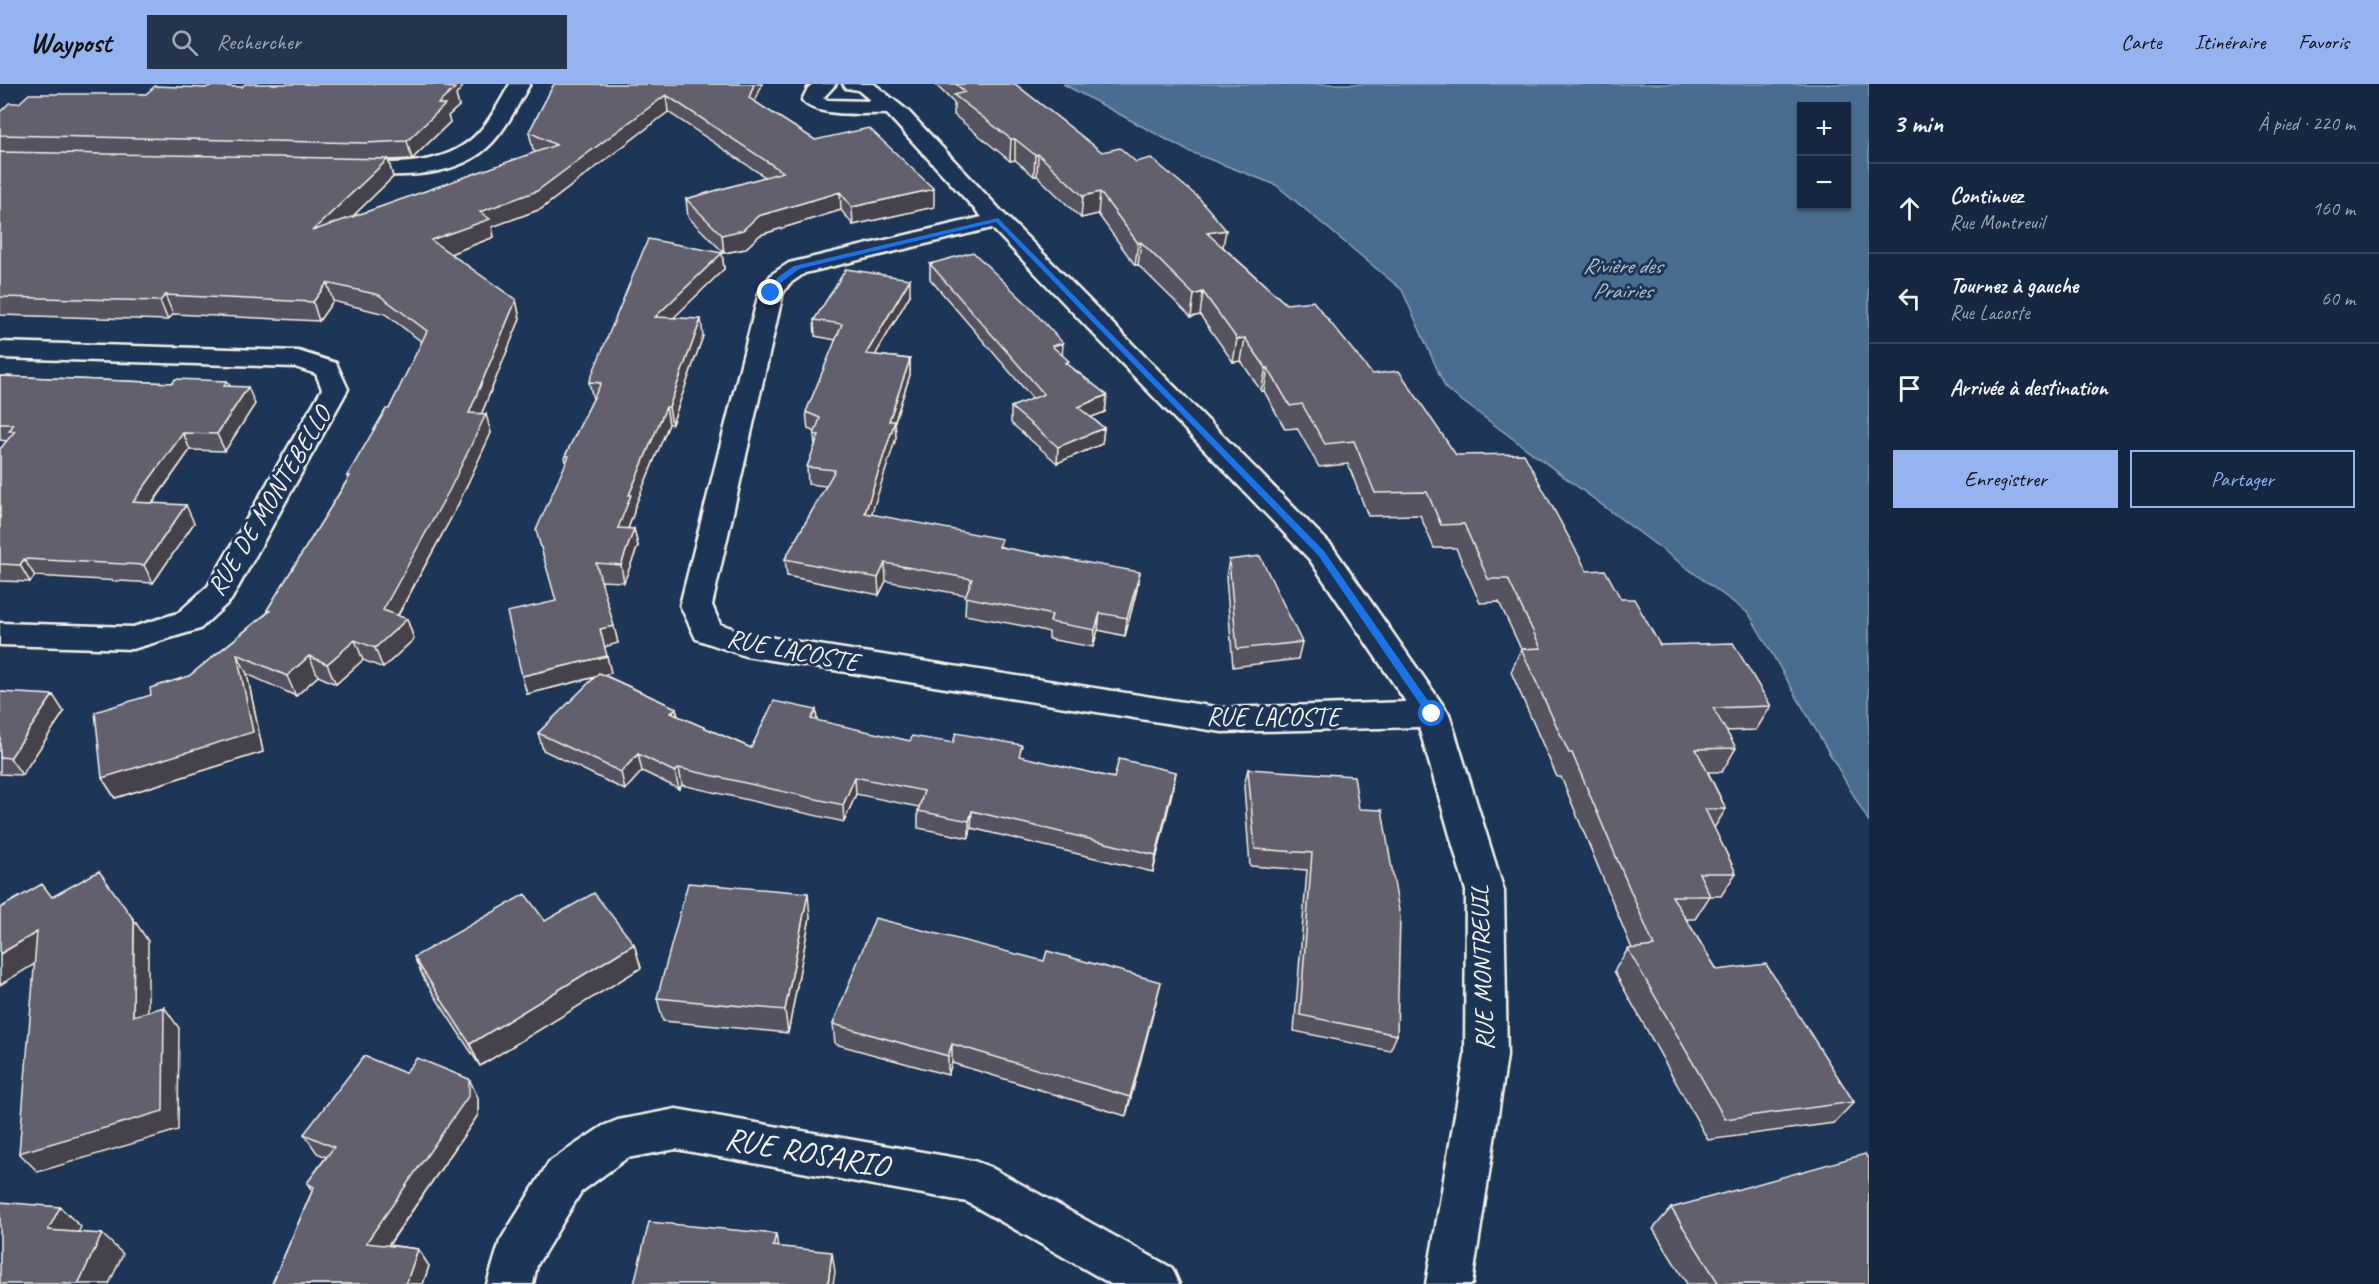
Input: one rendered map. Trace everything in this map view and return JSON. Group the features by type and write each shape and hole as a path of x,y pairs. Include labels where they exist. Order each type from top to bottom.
{"street":[{"path":"322,168 418,167 458,158 483,139 520,84"},
{"path":"826,84 815,92 812,100 824,106 892,108"},
{"name":"RUE MONTREUIL","path":"853,84 863,85 901,114 998,220 1321,553 1432,714 1485,891 1486,1056 1449,1284"},
{"name":"RUE LACOSTE","path":"998,220 797,268 780,279 771,293 696,605 707,632 745,645 1222,720 1432,714"},
{"name":"RUE DE MONTEBELLO","path":"0,350 298,359 327,369 335,389 220,593 189,621 132,638 0,634"},
{"name":"RUE ROSARIO","path":"510,1284 516,1257 565,1177 618,1140 676,1129 974,1182 1156,1284"}],"water":[{"name":"Rivière des Prairies","path":"1063,84 1869,84 1869,822 1749,614 1446,389 1402,290 1276,185 1188,151"}],"building":[{"path":"245,84 447,84 445,87 455,88 438,104 445,105 407,141 365,143 0,135 0,112 9,103 19,103 29,94 146,94 155,86 206,88 209,86 242,87"},
{"path":"554,84 754,84 749,98 815,140 869,128 934,189 852,207 840,192 758,216 743,230 722,235 686,199 783,172 666,95 537,191 480,212 490,219 431,240 516,300 469,413 486,414 450,489 383,610 407,619 375,648 355,640 327,664 309,656 287,676 237,654 253,732 102,778 95,712 151,695 150,688 189,676 270,611 267,610 350,476 347,476 386,409 389,409 427,331 379,295 327,283 313,302 165,295 160,301 0,297 0,152 388,159 312,231 556,145 529,132"},
{"path":"956,84 1015,84 1102,152 1120,148 1136,162 1151,158 1199,198 1226,230 1207,233 1286,304 1313,301 1372,374 1399,371 1456,455 1524,454 1587,571 1605,570 1621,599 1634,599 1660,645 1733,643 1771,706 1713,708 1736,748 1696,749 1726,809 1705,809 1736,873 1699,873 1710,896 1672,896 1717,970 1766,964 1854,1102 1725,1119 1628,949 1654,946 1572,753 1569,753 1521,649 1541,648 1508,579 1488,579 1464,524 1441,525 1427,492 1375,493 1354,441 1325,444 1302,404 1290,406 1268,368 1245,338 1237,339 1203,292 1194,295 1141,242 1138,243 1100,192 1083,196 1038,154 1035,155 1015,139 1011,139 954,95 965,92"},
{"path":"648,239 722,253 655,317 701,319 669,407 666,407 629,495 631,495 618,528 634,529 621,565 596,563 614,626 600,629 607,656 522,676 507,612 556,601 536,530 569,456 565,456 601,383 589,382"},
{"path":"973,252 1025,302 1063,343 1052,346 1069,361 1065,363 1107,395 1078,407 1104,428 1058,447 1011,407 1044,394 930,264"},
{"path":"846,269 910,279 866,354 910,359 889,421 895,421 865,513 1002,539 999,547 1140,572 1127,618 1100,613 1095,630 1050,622 1052,615 965,597 972,579 885,563 878,578 785,559 835,470 807,467 819,435 814,435 820,418 806,412 842,324 814,320"},
{"path":"0,376 173,383 175,379 227,381 224,386 248,387 217,434 183,433 133,502 186,505 144,565 24,559 20,565 0,564 0,449 15,431 9,431 14,424 0,424"},
{"path":"1260,556 1302,642 1237,649 1229,560"},
{"path":"599,673 676,708 671,713 751,748 774,701 816,710 811,719 910,741 912,736 953,743 956,733 1022,745 1019,756 1114,778 1119,759 1176,772 1156,855 972,811 969,821 918,811 924,791 855,777 843,805 679,768 675,772 638,754 621,772 538,733"},
{"path":"0,692 53,695 10,758 0,757"},
{"path":"1248,769 1354,776 1359,809 1382,810 1400,917 1397,1035 1300,1015 1312,853 1255,849"},
{"path":"99,871 134,920 133,1016 164,1007 163,1111 19,1153 37,932 0,954 0,908 42,884 52,897"},
{"path":"688,883 808,893 785,1010 657,998"},
{"path":"594,893 634,944 470,1044 414,957 525,894 545,921"},
{"path":"875,918 1044,961 1047,951 1161,982 1130,1097 952,1044 948,1056 833,1024"},
{"path":"364,1056 405,1073 417,1058 469,1079 469,1095 366,1243 418,1249 406,1284 272,1284 314,1187 307,1183 334,1147 304,1134"},
{"path":"1865,1154 1869,1160 1869,1284 1719,1284 1671,1208"},
{"path":"0,1202 60,1207 48,1230 102,1234 78,1284 0,1284"},
{"path":"649,1222 776,1234 773,1246 832,1252 828,1284 634,1284"}],"route":[{"path":"771,293 780,279 797,268 998,220 1321,553 1432,714"}]}
